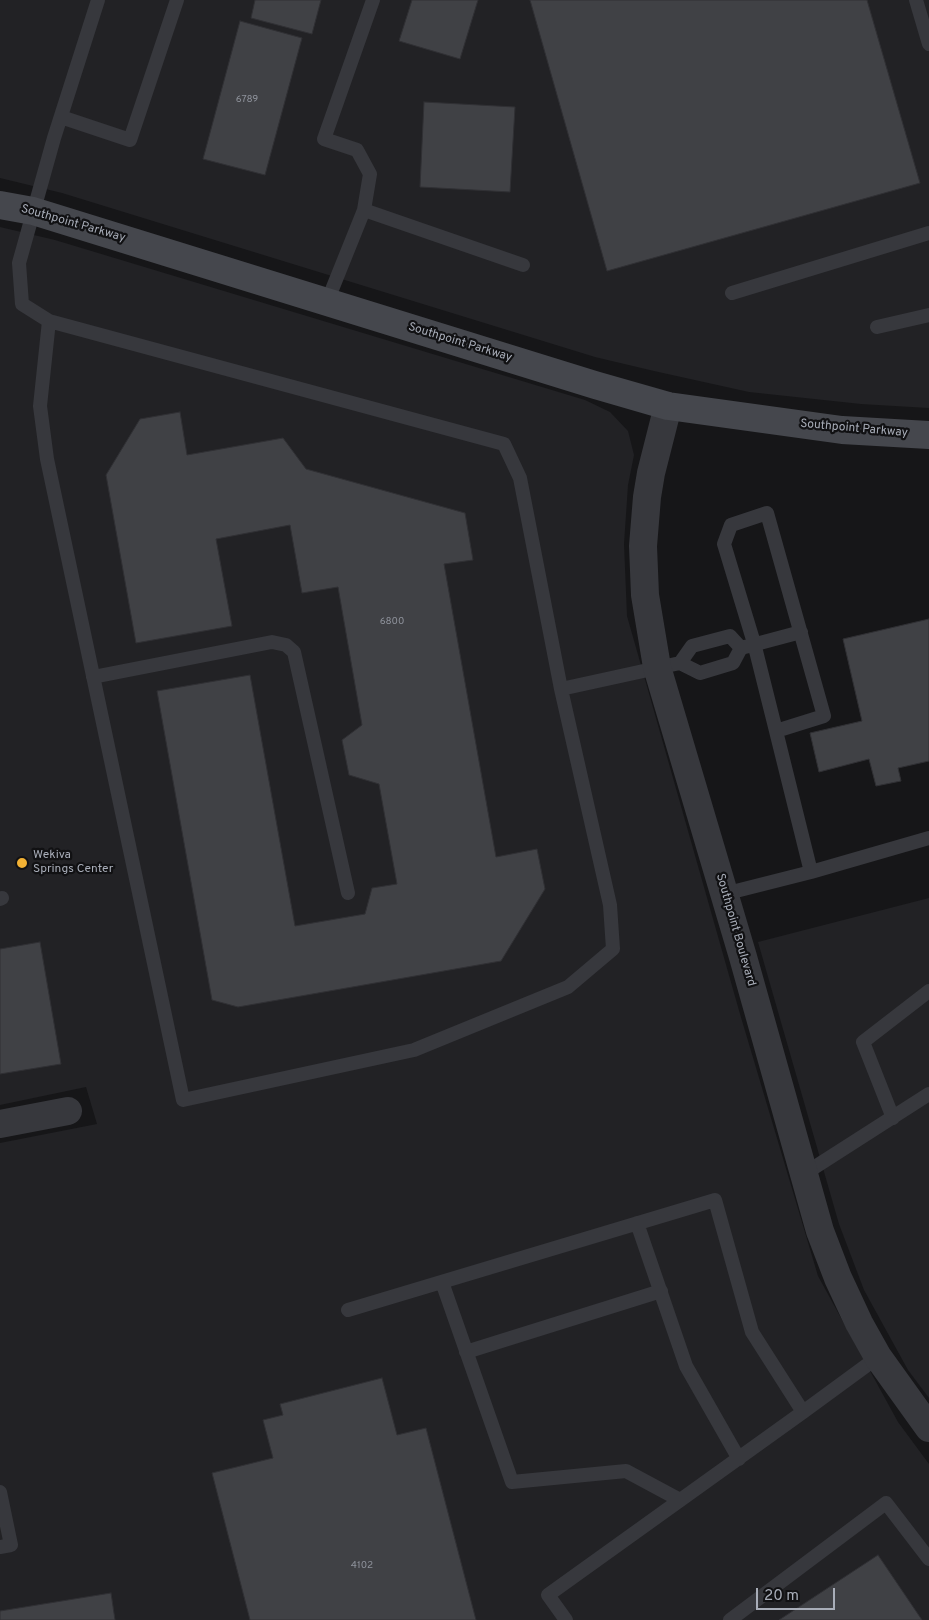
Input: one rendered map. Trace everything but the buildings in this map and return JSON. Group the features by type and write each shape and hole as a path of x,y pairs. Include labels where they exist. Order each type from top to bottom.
{"main road":[{"name":"Southpoint Parkway","path":"0,205 34,211 668,406 842,430 929,435"}],"street":[{"name":"Southpoint Boulevard","path":"668,406 647,497 644,546 645,595 668,665 724,894 820,1231 838,1278 859,1323 878,1357 929,1428"},
{"path":"0,1124 68,1111"}],"lane":[{"path":"49,321 40,406 47,459 183,1100 414,1050 568,987 613,949 610,905 561,689 520,478 504,444 49,321 22,304 20,263 61,117 98,0"},
{"path":"61,117 130,140 177,0"},
{"path":"327,302 364,210 370,174 357,150 324,139 373,0"},
{"path":"916,0 929,44"},
{"path":"364,210 523,265"},
{"path":"732,293 929,234"},
{"path":"877,327 929,315"},
{"path":"776,732 824,716 767,513 731,525 724,544 748,646 776,732 811,872"},
{"path":"668,665 700,673 732,663 748,646 801,632"},
{"path":"561,689 668,665 692,646 730,636 748,646"},
{"path":"93,677 272,642 286,645 294,652 348,893"},
{"path":"724,894 811,872 929,838"},
{"path":"893,1118 863,1042 929,991"},
{"path":"804,1174 929,1094"},
{"path":"348,1310 716,1200 752,1332 803,1412"},
{"path":"637,1223 686,1366 739,1459"},
{"path":"442,1282 512,1482 626,1471 680,1500"},
{"path":"466,1352 660,1291"},
{"path":"566,1620 548,1595 878,1357"},
{"path":"0,1492 11,1544 0,1546"},
{"path":"730,1620 886,1503 929,1559"}],"shaded area":[{"path":"0,0 929,0 929,408 861,404 749,392 595,357 62,193 0,178"},
{"path":"0,227 55,240 585,400 610,412 628,431 634,455 628,485 624,544 627,616 740,1014 818,1276 898,1422 929,1464 929,1620 0,1620 0,1143 97,1124 86,1087 0,1105"},
{"path":"929,898 929,1398 908,1370 864,1290 839,1224 758,942"}],"place":[{"name":"Wekiva Springs Center","path":"22,863"}]}
